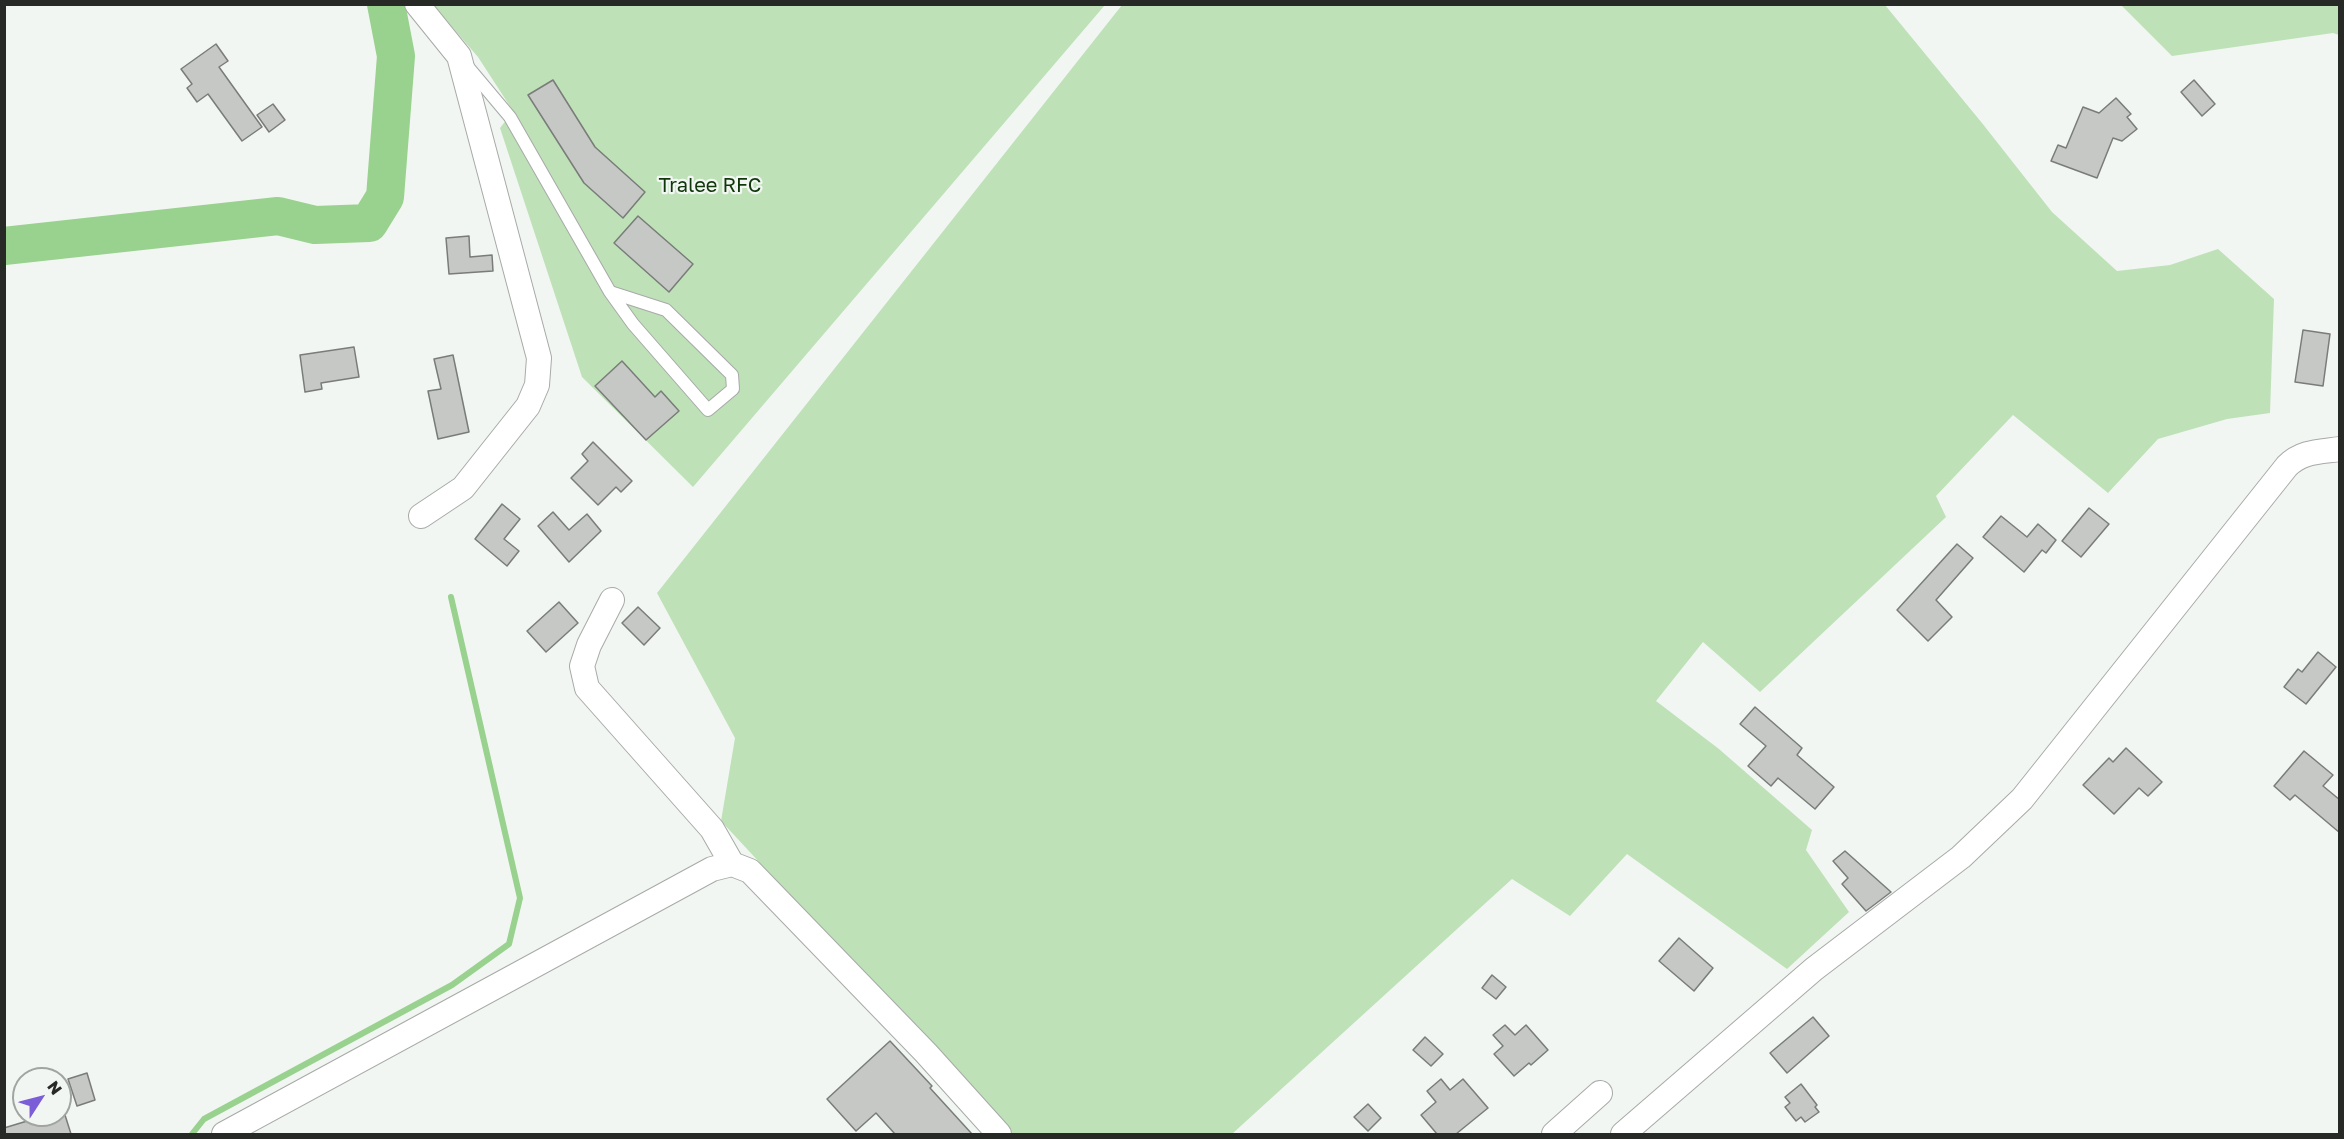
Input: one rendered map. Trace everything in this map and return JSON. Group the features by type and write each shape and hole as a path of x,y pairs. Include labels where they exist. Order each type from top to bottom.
{"street":[{"path":"417,4 459,56 539,358 537,385 528,406 463,488 421,516"},
{"path":"1623,1134 1814,969 1961,857 2014,806 2287,466 2296,457 2310,452 2340,449"},
{"path":"612,600 589,645 582,666 587,688 712,829 732,864"},
{"path":"224,1134 712,869 732,864 750,871 926,1053 999,1134"},
{"path":"1554,1134 1600,1093"}],"lane":[{"path":"459,56 510,117 610,292 633,324 708,410 733,389 732,375 666,310 610,292"}],"green space":[{"name":"Tralee RFC","path":"433,5 1105,5 693,487 582,377 500,128 513,111 478,57"},
{"path":"1122,5 1885,5 2052,212 2117,271 2170,265 2218,249 2274,299 2270,413 2227,419 2158,439 2108,493 2013,415 1936,496 1946,517 1760,692 1703,642 1656,701 1719,749 1812,830 1806,850 1849,912 1787,969 1627,854 1570,916 1512,879 1232,1134 1012,1134 721,821 735,738 657,593"},
{"path":"2121,5 2339,5 2339,35 2333,33 2172,56"}],"building":[{"path":"216,44 228,61 219,67 262,127 242,141 208,94 197,102 187,88 192,84 181,69"},
{"path":"553,80 595,147 645,192 623,218 584,183 528,95"},
{"path":"2194,80 2215,104 2202,116 2181,92"},
{"path":"2116,98 2131,114 2127,117 2137,129 2122,141 2113,138 2097,178 2051,161 2058,145 2066,148 2083,107 2099,113"},
{"path":"273,104 285,120 269,132 257,115"},
{"path":"638,216 693,264 669,292 614,243"},
{"path":"469,236 470,257 492,255 493,271 449,274 446,238"},
{"path":"2303,330 2330,334 2323,386 2295,382"},
{"path":"354,347 359,377 321,383 322,389 305,392 300,355"},
{"path":"453,355 469,432 438,439 428,391 441,389 434,359"},
{"path":"622,361 655,397 661,391 679,411 646,440 595,386"},
{"path":"593,442 632,481 621,492 616,487 598,505 571,478 588,461 582,454"},
{"path":"502,504 520,519 504,539 519,551 507,566 475,539"},
{"path":"2089,508 2109,524 2081,557 2062,541"},
{"path":"553,512 569,530 587,514 601,531 569,562 538,526"},
{"path":"2001,516 2027,537 2038,524 2056,540 2046,553 2042,550 2024,572 1983,537"},
{"path":"1957,544 1973,558 1936,600 1952,617 1928,641 1897,610"},
{"path":"559,602 578,623 546,652 527,631"},
{"path":"638,607 660,628 644,645 622,623"},
{"path":"2318,652 2336,667 2306,704 2284,687 2298,669 2302,672"},
{"path":"1755,707 1802,748 1797,755 1834,787 1815,809 1778,778 1771,786 1748,766 1766,746 1740,724"},
{"path":"2126,748 2162,782 2148,796 2139,788 2114,814 2083,785 2109,758 2113,762"},
{"path":"2304,751 2333,775 2323,786 2340,800 2340,833 2295,795 2290,800 2274,786"},
{"path":"1845,851 1891,892 1866,911 1842,884 1848,878 1833,861"},
{"path":"1679,938 1713,968 1694,991 1659,961"},
{"path":"1492,975 1506,987 1496,999 1482,988"},
{"path":"1813,1017 1829,1036 1787,1073 1770,1053"},
{"path":"1505,1025 1515,1035 1526,1025 1548,1050 1514,1076 1494,1054 1503,1046 1493,1035"},
{"path":"1425,1037 1443,1054 1431,1066 1413,1050"},
{"path":"890,1041 972,1134 895,1134 876,1113 856,1131 827,1099"},
{"path":"87,1073 95,1100 77,1106 72,1091 72,1078"},
{"path":"1441,1079 1450,1090 1463,1079 1488,1108 1456,1134 1437,1134 1421,1115 1436,1102 1427,1091"},
{"path":"1801,1084 1817,1105 1815,1107 1819,1112 1805,1122 1801,1117 1796,1121 1785,1107 1790,1103 1785,1097"},
{"path":"1368,1104 1381,1118 1368,1131 1354,1117"},
{"path":"12,1126 69,1127 71,1134 4,1134 4,1128"}],"waterway":[{"path":"4,246 278,216 315,225 369,223 385,197 396,56 386,4"},
{"path":"192,1134 204,1119 452,985 509,944 520,898 451,597"}]}
